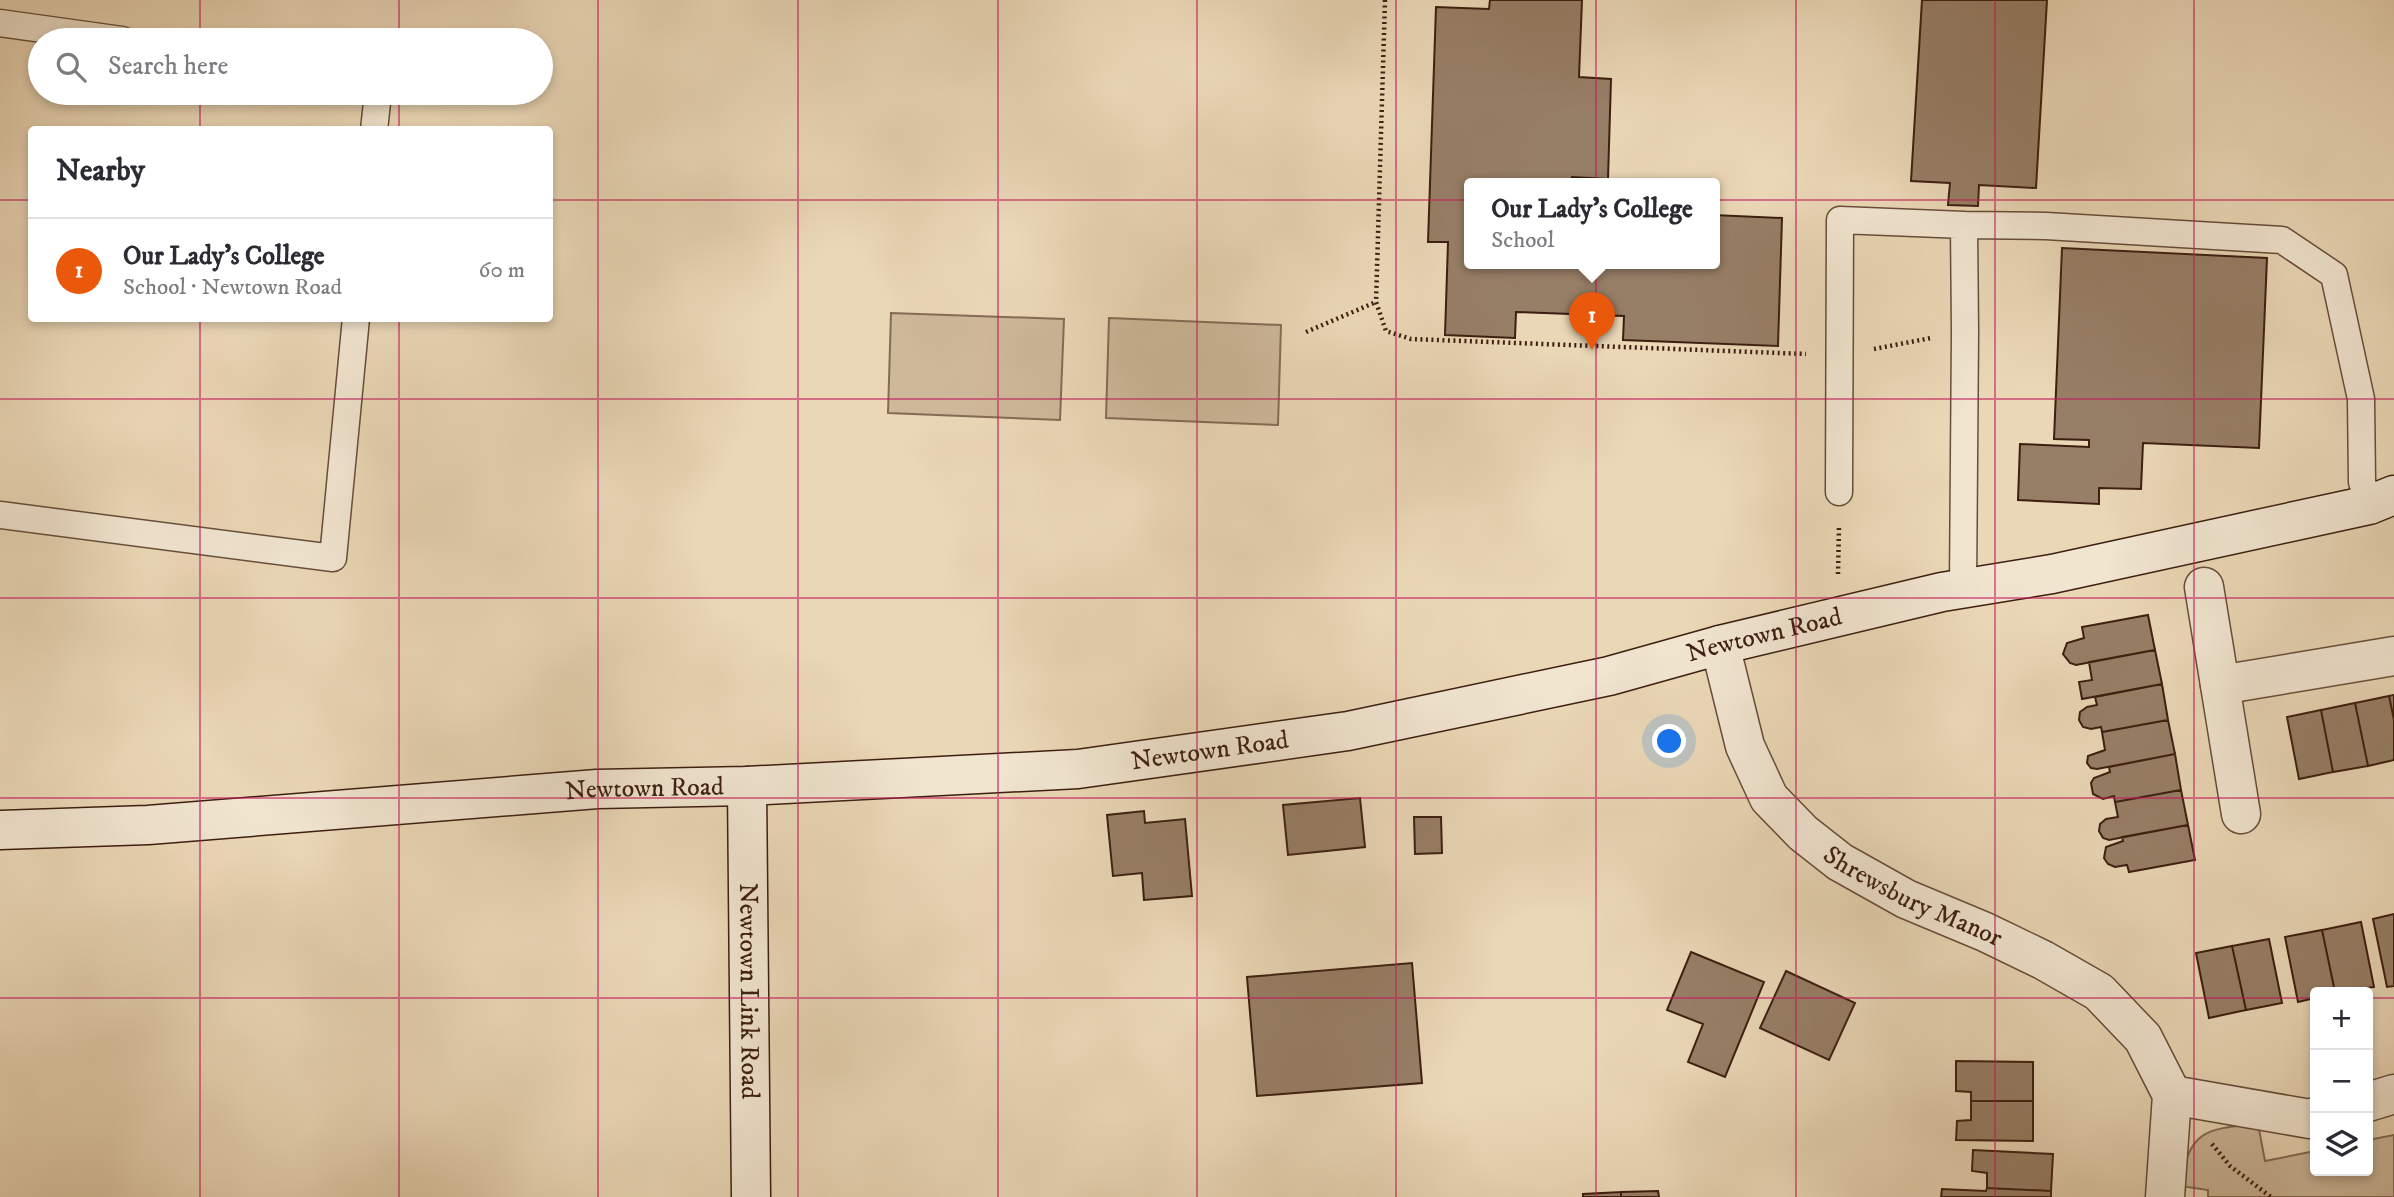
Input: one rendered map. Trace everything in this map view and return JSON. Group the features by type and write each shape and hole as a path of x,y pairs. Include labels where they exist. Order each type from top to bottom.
{"street":[{"name":"Newtown Road","path":"0,830 148,825 597,789 747,786 1078,769 1348,731 1609,676 1720,645 1963,588 2052,573 2381,500"},
{"path":"2204,587 2241,814"},
{"name":"Shrewsbury Manor","path":"1720,645 1745,746 1769,797 1803,833 1840,862 1906,899 1985,932 2043,960 2099,992 2143,1038 2172,1094"},
{"path":"2220,685 2394,656"},
{"name":"Newtown Link Road","path":"747,786 751,1197"},
{"path":"2165,1197 2172,1094 2310,1119"},
{"path":"2373,1100 2394,1094"}],"lane":[{"path":"0,23 36,28"},
{"path":"374,126 377,105"},
{"path":"1839,492 1840,220 2046,226 2282,240 2334,275 2361,399 2362,482 2381,500"},
{"path":"1963,588 1964,225"},
{"path":"0,515 333,558 356,322"}],"path":[{"path":"1385,0 1376,302 1386,331 1411,339 1839,355 1965,331"},
{"path":"1306,332 1376,302"},
{"path":"1838,617 1839,492"}],"shaded area":[{"path":"891,313 1064,319 1060,420 888,413"},
{"path":"1109,318 1281,325 1278,425 1106,418"},
{"path":"2258,1124 2265,1161 2310,1152 2310,1176 2373,1176 2373,1139 2394,1135 2394,1197 2208,1197 2208,1190 2180,1186 2184,1167 2195,1143 2213,1131"}],"building":[{"path":"1490,0 1582,0 1579,77 1611,79 1608,178 1464,178 1464,269 1720,269 1720,215 1782,218 1778,346 1623,340 1624,316 1516,312 1515,338 1445,335 1448,242 1428,242 1436,7 1489,9"},
{"path":"1922,0 2047,0 2036,188 1979,185 1978,206 1948,205 1950,183 1911,181"},
{"path":"2062,248 2267,258 2259,448 2143,443 2141,489 2099,488 2099,504 2018,500 2020,444 2089,447 2089,440 2054,439"},
{"path":"2148,615 2155,650 2076,665 2070,663 2063,654 2067,643 2084,638 2082,627"},
{"path":"2155,650 2162,684 2082,699 2079,682 2092,680 2089,662"},
{"path":"2162,684 2168,720 2102,732 2101,727 2083,727 2079,720 2080,712 2097,705 2095,697"},
{"path":"2394,695 2394,720 2389,696"},
{"path":"2389,696 2394,720 2394,760 2368,766 2355,703"},
{"path":"2355,703 2368,766 2333,772 2321,710"},
{"path":"2321,710 2333,772 2299,779 2287,717"},
{"path":"2168,720 2175,754 2097,769 2091,768 2087,763 2088,756 2105,750 2102,732"},
{"path":"2175,754 2181,790 2115,802 2114,796 2103,799 2093,794 2091,783 2094,778 2110,772 2109,767"},
{"path":"2181,790 2188,825 2109,840 2103,838 2099,831 2100,824 2106,819 2118,817 2115,802"},
{"path":"1360,798 1365,847 1288,855 1283,805"},
{"path":"1144,811 1145,823 1185,819 1192,896 1144,900 1142,873 1113,876 1107,815"},
{"path":"1414,817 1441,817 1442,853 1415,854"},
{"path":"2188,825 2195,860 2129,872 2127,865 2115,867 2108,864 2104,858 2106,847 2123,841 2122,837"},
{"path":"2394,914 2394,986 2387,987 2373,919"},
{"path":"2361,922 2374,987 2334,987 2322,930"},
{"path":"2322,930 2334,987 2310,987 2310,999 2298,1002 2285,937"},
{"path":"2269,939 2282,1003 2246,1010 2232,946"},
{"path":"2232,946 2246,1010 2209,1018 2196,953"},
{"path":"1691,952 1764,982 1725,1077 1688,1062 1703,1024 1667,1010"},
{"path":"1412,963 1422,1083 1257,1096 1247,977"},
{"path":"1786,971 1855,1003 1829,1060 1760,1028"},
{"path":"1956,1061 2033,1062 2033,1101 1971,1101 1971,1092 1956,1091"},
{"path":"1971,1101 2033,1101 2033,1141 1956,1140 1957,1121 1971,1120"},
{"path":"1973,1150 2053,1154 2051,1191 1987,1188 1987,1173 1972,1171"},
{"path":"1987,1188 2051,1191 2051,1197 1941,1197 1942,1189 1986,1191"},
{"path":"1658,1191 1659,1197 1621,1197 1621,1192"},
{"path":"1621,1192 1621,1197 1583,1197 1583,1194"}],"place":[{"name":"Our Lady's College","path":"1592,350"}]}
